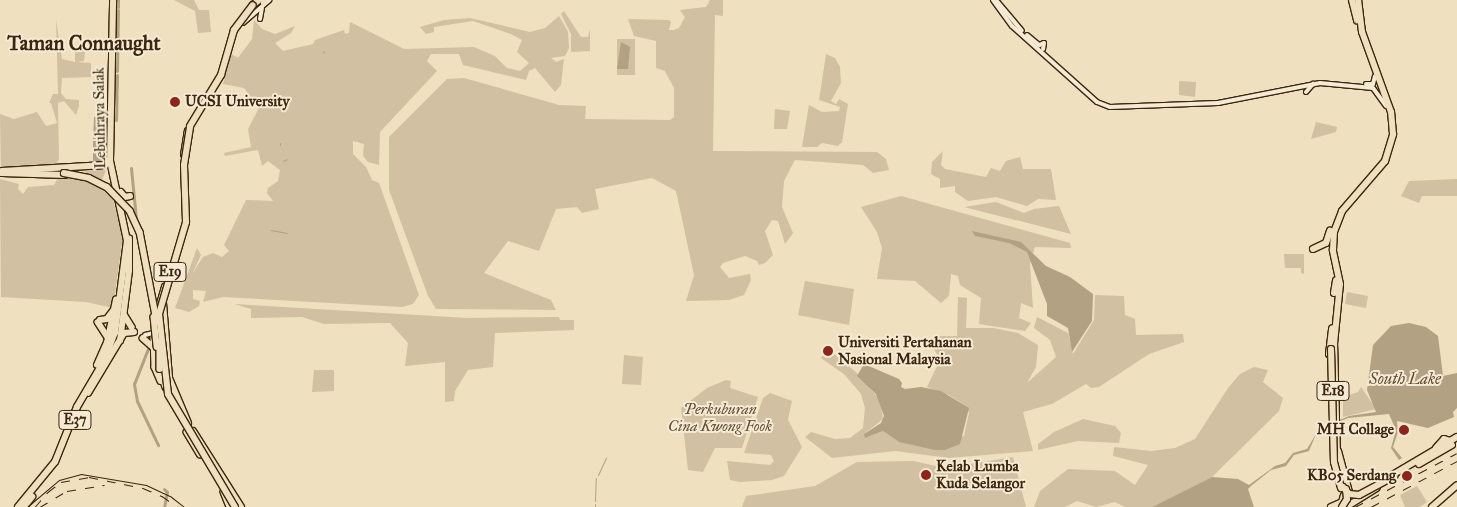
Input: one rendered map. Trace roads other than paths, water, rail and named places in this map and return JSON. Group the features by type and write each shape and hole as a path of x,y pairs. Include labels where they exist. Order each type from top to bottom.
{"highway":[{"name":"Lebuhraya Salak","path":"114,0 110,161 122,205 128,240"},
{"name":"Lebuhraya Salak","path":"18,507 55,462 84,397 104,361 116,333 128,240 113,149 114,0"},
{"name":"E18","path":"1337,448 1331,349 1336,280 1332,257 1332,229 1340,210 1385,155 1391,126 1387,103 1375,76 1357,20 1355,0"},
{"name":"E18","path":"1335,429 1333,324 1340,284 1333,250 1335,227 1345,208 1388,156 1394,126 1368,49 1355,0"},
{"path":"1362,0 1368,49"},
{"name":"E19","path":"234,507 168,394 159,306 186,222 184,165 190,126 221,75 234,30 259,3"},
{"path":"1387,103 1396,128"},
{"path":"1,172 105,165 110,161"},
{"path":"71,166 106,168 112,172"},
{"path":"1,172 64,174 89,178 107,187 126,206 138,225 158,325 161,381"},
{"path":"121,192 125,197 130,196"},
{"path":"1332,229 1326,244 1313,249 1326,247 1332,257"},
{"path":"84,397 107,343 128,240"},
{"path":"120,341 125,312 128,240"},
{"path":"1334,293 1336,280"},
{"path":"107,343 106,331 99,321 110,316 115,307"},
{"path":"84,397 126,332 133,330 126,320 125,312"},
{"path":"1333,324 1331,391 1335,418"},
{"path":"156,331 154,348 156,371 193,442 222,485 234,507"},
{"path":"144,336 154,348"},
{"path":"159,369 172,398 228,489 234,507"},
{"name":"Lebuhraya Salak","path":"24,507 56,467 84,397"},
{"path":"1335,429 1337,469 1349,494 1361,495 1444,451 1456,442"},
{"path":"1335,429 1334,465 1343,496 1337,506"},
{"path":"1337,506 1431,452 1444,439 1456,442"},
{"path":"1346,507 1456,442"},
{"path":"1337,448 1339,472 1347,495 1337,506"},
{"path":"1337,448 1348,491 1354,494 1362,492"},
{"path":"1432,507 1457,485"},
{"path":"1436,507 1457,489"},
{"path":"1337,506 1374,490"}],"main road":[{"path":"995,0 1015,24 1101,102 1142,106 1214,102 1307,83 1370,85 1375,76"},
{"path":"995,0 1012,26 1091,100 1110,107 1218,103 1307,83 1373,88 1387,103"},
{"path":"172,398 166,380 162,302 186,228 188,139 198,114 222,76 234,34 259,3"},
{"path":"144,336 156,331 158,307 185,223 183,150 187,130 217,80 231,32 249,16 259,3"},
{"path":"249,16 259,20 259,3"},
{"path":"1300,86 1306,93 1315,84"},
{"path":"181,211 185,206"}],"water":[{"path":"621,42 630,47 628,69 617,69"},
{"path":"94,117 108,118 107,139 93,139"},
{"path":"93,141 107,141 106,160 93,162"},
{"path":"972,231 1021,242 1046,266 1070,277 1093,294 1092,321 1072,352 1068,328 1047,316 1047,304 1027,252 1009,243 975,236"},
{"name":"South Lake","path":"1409,323 1426,327 1438,336 1443,376 1457,373 1457,408 1453,412 1454,417 1428,428 1397,421 1398,432 1393,447 1402,458 1399,460 1391,448 1396,430 1389,414 1348,418 1317,432 1319,429 1349,416 1376,412 1367,390 1373,345 1391,326"},
{"path":"864,364 899,379 902,383 901,387 905,389 921,387 941,391 969,408 960,444 945,450 935,450 899,442 883,431 865,438 864,434 881,423 884,416 876,394 857,376"},
{"path":"1317,433 1309,451 1294,455 1286,466 1271,470 1248,489 1254,507 1152,507 1212,477 1238,479 1249,485 1275,466 1285,463 1293,453 1307,449"}],"waterway":[{"path":"118,0 118,7"},
{"path":"117,71 118,10"},
{"path":"116,120 117,75"},
{"path":"283,161 287,159"},
{"path":"131,168 136,219"},
{"path":"271,230 287,233"},
{"path":"149,346 134,384 137,401 158,445"},
{"path":"598,475 606,458"},
{"path":"595,501 596,478"},
{"path":"164,489 167,492 164,507"}],"tram line":[{"path":"27,507 59,480 81,474 146,485 170,496 184,507"}],"railway":[{"path":"1355,507 1457,453"},
{"path":"1371,507 1457,461"},
{"path":"35,507 48,492 61,482 89,477 143,488 162,496 178,507"},
{"path":"40,507 67,491 105,485"}],"place":[{"name":"UCSI University","path":"175,102"},
{"name":"Universiti Pertahanan Nasional Malaysia","path":"828,351"},
{"name":"MH Collage","path":"1404,430"},
{"name":"Kelab Lumba Kuda Selangor","path":"926,475"},
{"name":"KB05 Serdang","path":"1407,476"}],"district":[{"name":"Taman Connaught","path":"84,43"}],"park label":[{"name":"Perkuburan Cina Kwong Fook","path":"720,418"}]}
